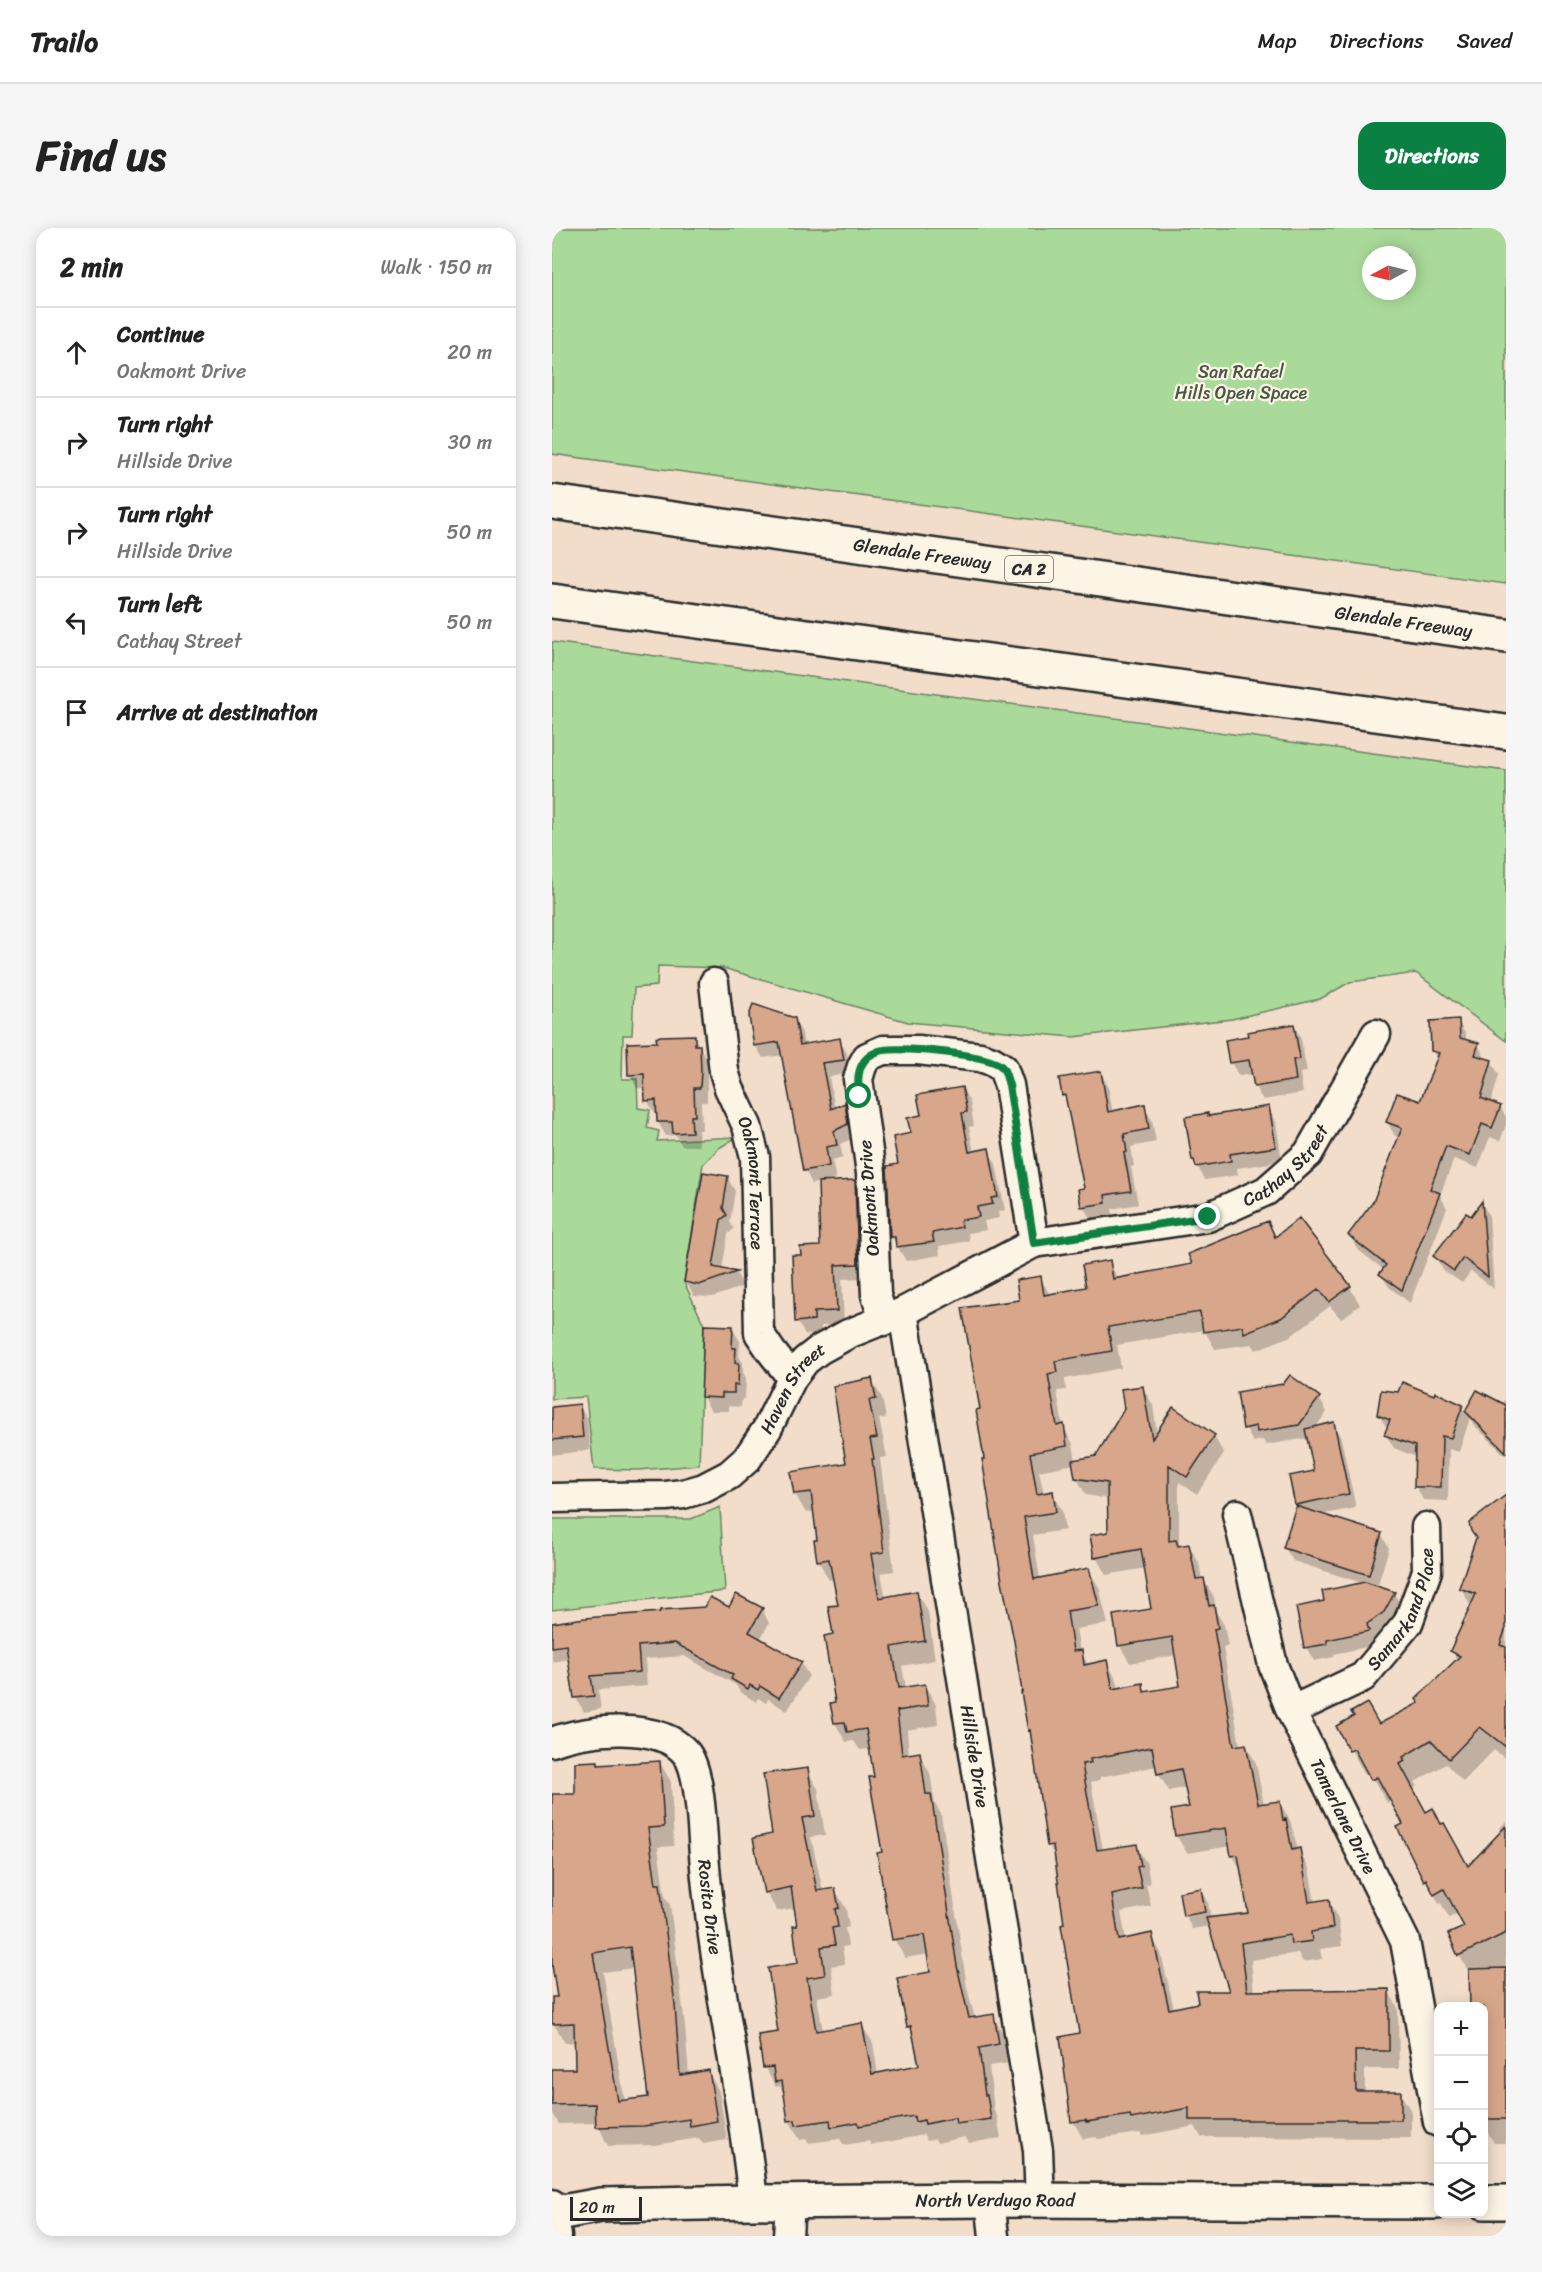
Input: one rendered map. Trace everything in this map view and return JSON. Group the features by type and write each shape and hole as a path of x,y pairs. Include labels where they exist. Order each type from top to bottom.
{"main road":[{"name":"Glendale Freeway","path":"552,502 1506,636"},
{"path":"552,601 1506,732"},
{"name":"North Verdugo Road","path":"554,2217 601,2205 753,2202 990,2200 1434,2202"},
{"path":"1488,2202 1506,2202"}],"street":[{"name":"Oakmont Terrace","path":"714,983 724,1071 729,1088 747,1126 755,1157 759,1333 792,1378"},
{"name":"Cathay Street","path":"1034,1243 1208,1217 1266,1191 1308,1154 1376,1034"},
{"name":"Oakmont Drive","path":"893,1316 876,1294 871,1173 858,1079 867,1057 883,1050 918,1050 980,1057 1003,1068 1009,1085 1034,1243"},
{"name":"Haven Street","path":"552,1498 683,1494 704,1488 729,1475 747,1459 767,1429 792,1378 805,1361 819,1350 848,1334 893,1316 1034,1243"},
{"name":"Hillside Drive","path":"893,1316 1036,2139 1040,2201"},
{"name":"Tamerlane Drive","path":"1237,1514 1273,1665 1291,1711 1405,1941 1436,2110"},
{"name":"Samarkand Place","path":"1291,1711 1363,1677 1408,1623 1427,1571 1426,1527"},
{"name":"Rosita Drive","path":"552,1742 596,1732 639,1731 666,1737 687,1753 696,1778 712,1925 748,2153 753,2202"},
{"path":"990,2200 994,2236"},
{"path":"788,2236 790,2202"}],"green space":[{"name":"San Rafael Hills Open Space","path":"552,228 1506,228 1506,584 552,454"},
{"path":"552,642 1506,771 1506,1041 1416,973 1350,982 1320,999 1232,1019 1073,1037 908,1022 723,968 658,966 657,986 634,988 632,1035 623,1035 622,1079 637,1079 638,1108 650,1110 647,1128 659,1131 657,1141 737,1137 719,1148 703,1164 684,1282 704,1325 699,1465 638,1470 594,1469 586,1397 552,1399"},
{"path":"720,1507 725,1591 552,1610 552,1519 691,1519"}],"building":[{"path":"753,1004 795,1018 800,1045 840,1038 844,1060 822,1063 831,1109 845,1103 848,1124 834,1131 837,1145 826,1147 829,1166 803,1171 779,1042 754,1046 749,1016"},
{"path":"1459,1019 1460,1038 1479,1043 1475,1055 1492,1060 1481,1098 1501,1106 1492,1128 1482,1124 1470,1155 1446,1146 1430,1189 1440,1193 1402,1290 1379,1274 1386,1265 1348,1235 1373,1202 1402,1128 1386,1122 1397,1093 1420,1101 1439,1053 1431,1051 1430,1021"},
{"path":"1294,1024 1300,1059 1293,1060 1296,1080 1254,1087 1249,1060 1229,1063 1225,1040 1248,1036 1247,1032"},
{"path":"695,1035 695,1045 700,1045 701,1071 700,1088 694,1088 695,1116 691,1116 692,1132 673,1133 672,1122 657,1122 656,1100 645,1101 644,1074 628,1075 627,1043 657,1042 656,1038 660,1036"},
{"path":"1101,1071 1108,1112 1145,1104 1149,1129 1124,1134 1127,1152 1124,1153 1131,1191 1105,1195 1106,1203 1081,1207 1078,1189 1084,1188 1065,1095 1062,1096 1059,1078"},
{"path":"962,1087 967,1112 962,1113 969,1152 989,1148 998,1197 991,1198 993,1204 977,1207 979,1217 961,1220 962,1227 932,1233 934,1242 896,1247 895,1237 890,1237 887,1166 898,1164 893,1137 911,1133 907,1118 921,1115 917,1095"},
{"path":"1269,1106 1276,1147 1230,1154 1231,1161 1196,1167 1192,1160 1185,1117 1208,1113 1208,1116"},
{"path":"703,1172 728,1176 723,1208 727,1215 721,1220 713,1267 737,1272 699,1285 684,1282"},
{"path":"855,1180 858,1264 835,1265 837,1311 814,1312 814,1320 795,1322 792,1255 801,1255 800,1247 820,1246 818,1182"},
{"path":"1482,1201 1488,1277 1463,1258 1454,1271 1433,1256 1466,1213 1471,1216"},
{"path":"1299,1218 1351,1286 1329,1302 1319,1289 1281,1318 1244,1333 1242,1326 1203,1332 1200,1312 1108,1327 1112,1351 1055,1361 1057,1372 1048,1374 1057,1426 1064,1424 1067,1446 1030,1453 1037,1494 1053,1491 1056,1512 1024,1517 1034,1579 1089,1568 1099,1606 1067,1611 1073,1651 1082,1650 1084,1665 1107,1660 1113,1689 1143,1683 1144,1692 1180,1686 1172,1637 1118,1646 1113,1615 1151,1609 1141,1549 1094,1558 1090,1535 1108,1532 1107,1483 1075,1478 1072,1460 1096,1456 1124,1409 1121,1389 1143,1386 1152,1439 1173,1407 1215,1435 1187,1477 1169,1465 1169,1541 1176,1540 1178,1546 1189,1544 1196,1579 1204,1578 1209,1606 1214,1605 1218,1628 1214,1629 1234,1746 1246,1744 1258,1804 1280,1801 1292,1850 1300,1848 1309,1902 1329,1899 1333,1928 1311,1932 1312,1941 1291,1944 1290,1935 1241,1943 1247,1991 1389,1989 1389,2051 1355,2051 1356,2091 1401,2091 1401,2120 1189,2120 1189,2108 1131,2119 1130,2115 1071,2122 1060,2037 1079,2033 1061,1925 1064,1924 1053,1845 1047,1846 1030,1730 1028,1731 982,1459 984,1459 976,1410 980,1409 962,1308 1019,1300 1016,1280 1041,1276 1044,1295 1086,1287 1082,1265 1110,1260 1113,1279 1192,1264 1188,1254 1268,1221 1275,1237","holes":["1152,1747 1157,1774 1181,1769 1189,1807 1171,1810 1175,1836 1226,1828 1231,1856 1238,1855 1248,1913 1206,1918 1229,1991 1196,1991 1198,2003 1169,2009 1152,1933 1119,1940 1112,1895 1142,1888 1137,1867 1141,1866 1137,1844 1097,1850 1082,1764 1091,1763 1090,1759"]},
{"path":"704,1325 733,1326 732,1348 736,1348 735,1363 739,1363 738,1385 734,1385 734,1393 722,1393 722,1398 701,1397"},
{"path":"1290,1375 1320,1397 1299,1425 1257,1432 1256,1426 1243,1429 1237,1392 1283,1384"},
{"path":"872,1378 876,1399 869,1400 877,1438 870,1439 884,1552 871,1554 879,1598 917,1591 925,1641 892,1647 899,1688 925,1684 928,1706 897,1711 902,1755 920,1752 926,1794 931,1794 957,1966 969,2018 994,2014 999,2044 979,2048 985,2095 987,2095 991,2119 956,2124 955,2118 925,2124 924,2120 915,2122 914,2116 859,2126 858,2122 831,2127 830,2120 796,2125 795,2120 788,2121 782,2081 775,2082 773,2067 763,2068 758,2035 778,2032 768,1968 798,1963 793,1926 797,1926 791,1887 764,1893 753,1838 772,1834 763,1774 808,1768 815,1816 802,1818 817,1891 835,1888 839,1908 835,1909 838,1927 832,1928 835,1945 821,1947 825,1975 807,1978 816,2031 862,2023 872,2074 919,2065 911,2026 907,2027 897,1978 930,1972 924,1935 892,1940 877,1853 882,1852 869,1777 874,1777 866,1729 847,1732 845,1722 834,1723 830,1703 835,1702 824,1636 833,1634 828,1606 838,1605 829,1559 817,1561 814,1540 817,1540 811,1492 794,1494 790,1472 846,1463 833,1386"},
{"path":"1402,1382 1434,1395 1435,1392 1463,1405 1451,1438 1442,1436 1441,1487 1414,1487 1415,1446 1384,1435 1390,1420 1377,1415 1381,1390 1398,1392"},
{"path":"1477,1390 1506,1405 1506,1452 1465,1411"},
{"path":"580,1404 583,1437 552,1440 552,1407"},
{"path":"1334,1422 1349,1494 1295,1505 1289,1476 1314,1471 1305,1429"},
{"path":"1506,1495 1506,1628 1500,1645 1506,1647 1506,1747 1480,1727 1449,1759 1431,1740 1403,1757 1405,1761 1400,1764 1426,1812 1433,1808 1468,1866 1506,1826 1506,1933 1458,1956 1448,1934 1464,1927 1444,1889 1434,1895 1426,1879 1424,1881 1397,1827 1403,1824 1377,1777 1371,1780 1354,1749 1349,1751 1336,1726 1354,1716 1351,1712 1367,1703 1379,1724 1419,1703 1416,1699 1460,1656 1450,1651 1476,1594 1459,1588 1476,1538 1469,1523"},
{"path":"1296,1506 1382,1533 1369,1575 1283,1548"},
{"path":"1365,1582 1395,1592 1384,1612 1367,1624 1369,1631 1327,1640 1327,1644 1304,1648 1296,1607 1324,1601 1322,1591"},
{"path":"736,1594 763,1608 749,1632 802,1662 779,1698 760,1686 758,1690 750,1685 748,1689 731,1679 733,1675 675,1643 638,1646 640,1672 591,1676 594,1696 574,1698 566,1645 552,1647 552,1623 705,1607 710,1597 729,1607"},
{"path":"598,1761 598,1765 660,1761 664,1827 648,1828 656,1884 660,1884 675,2005 680,2075 709,2070 717,2121 690,2126 689,2119 644,2126 596,2127 595,2104 552,2105 552,2069 575,2069 574,2023 552,2024 552,1997 557,1997 552,1965 552,1794 575,1794 575,1762","holes":["630,1947 648,2097 618,2101 593,1953"]},
{"path":"1201,1888 1205,1912 1183,1916 1179,1892"},
{"path":"1506,1968 1506,2119 1488,2119 1488,2002 1470,2002 1469,1969"}],"route":[{"path":"859,1096 858,1079 862,1065 867,1057 883,1050 918,1050 980,1057 1003,1068 1009,1085 1034,1243 1208,1217"}]}
